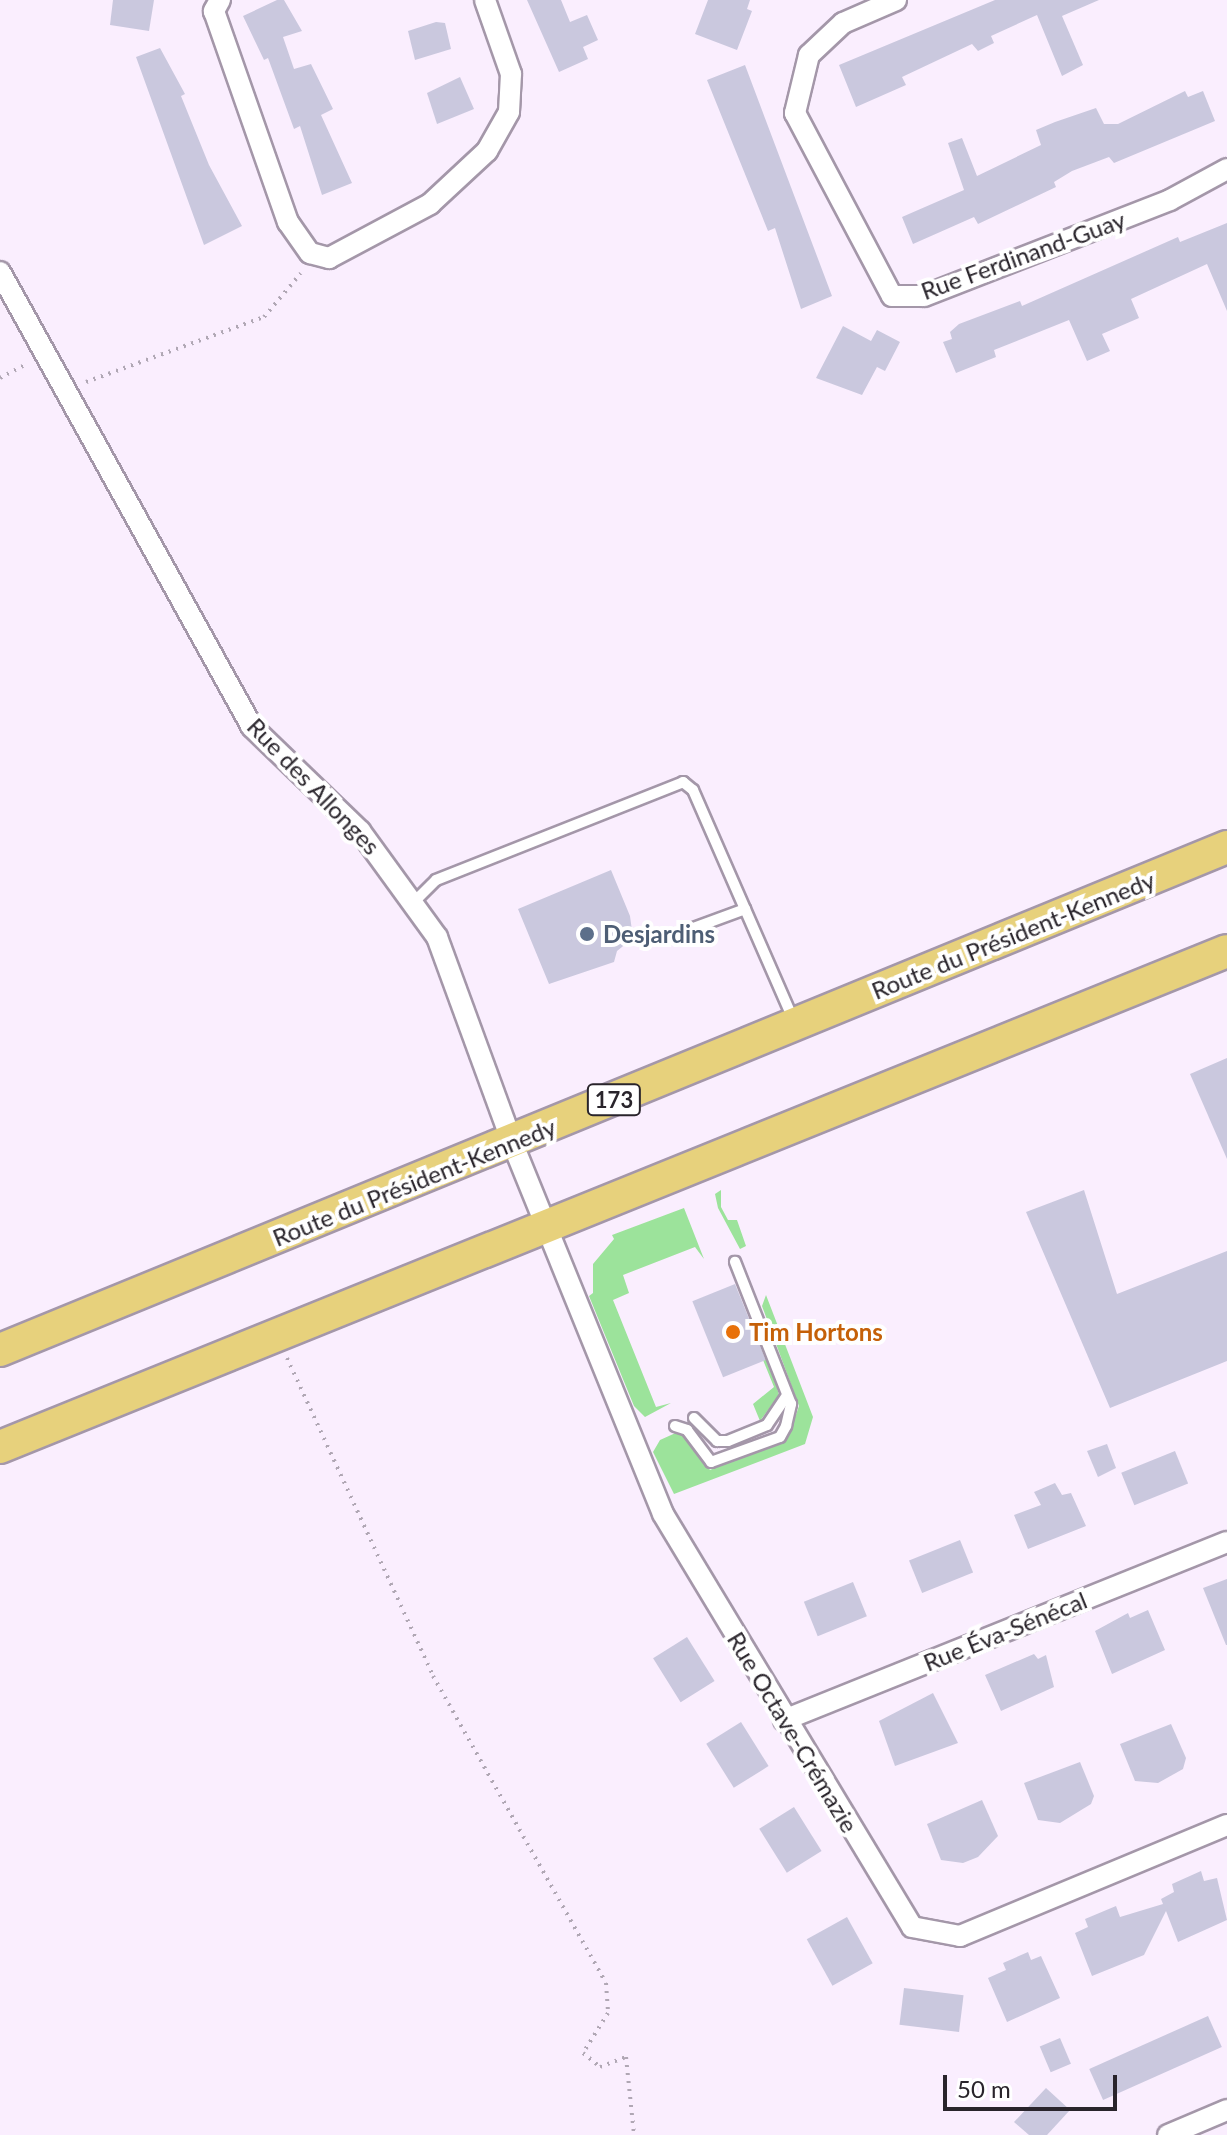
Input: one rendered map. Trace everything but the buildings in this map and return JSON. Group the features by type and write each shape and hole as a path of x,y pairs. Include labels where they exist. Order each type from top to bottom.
{"main road":[{"name":"Route du Président-Kennedy","path":"0,1350 1227,847"},
{"path":"0,1447 1227,951"}],"street":[{"path":"220,0 214,11 288,222 310,253 329,258 430,204 487,151 509,112 511,74 485,0"},
{"name":"Rue Ferdinand-Guay","path":"896,0 843,23 809,55 795,113 892,296 924,296 1170,200 1227,169"},
{"name":"Rue des Allonges","path":"0,272 252,727 360,831 416,900 437,937 512,1142"},
{"name":"Rue Octave-Crémazie","path":"512,1142 663,1514 784,1720 912,1927 960,1936 1227,1825"},
{"name":"Rue Éva-Sénécal","path":"784,1720 1227,1542"},
{"path":"1168,2135 1227,2110"}],"lane":[{"path":"416,900 436,880 683,782 693,790 795,1025"},
{"path":"688,930 745,909"},
{"path":"675,1426 687,1430 706,1457 717,1462 780,1437 790,1414 787,1395 735,1262"},
{"path":"694,1418 717,1441 728,1441 767,1425 787,1395"}],"path":[{"path":"65,390 264,317 299,279 310,253"},
{"path":"0,378 45,354"},
{"path":"276,1334 433,1676 606,1983 608,2013 583,2053 600,2067 626,2057 635,2105 634,2135"}],"green space":[{"path":"721,1190 721,1207 728,1220 737,1220 746,1246 740,1249 718,1208 715,1194"},
{"path":"684,1208 704,1259 695,1247 623,1275 629,1293 613,1300 656,1407 671,1403 645,1417 634,1406 589,1296 593,1293 593,1264 614,1239 612,1235"},
{"path":"766,1295 813,1417 805,1444 674,1494 653,1452 660,1440 680,1431 710,1470 789,1435 799,1406 762,1306"},
{"path":"769,1358 779,1395 760,1421 753,1404 774,1387 763,1360"}],"place":[{"name":"Desjardins","path":"587,934"},
{"name":"Tim Hortons","path":"733,1332"}]}
